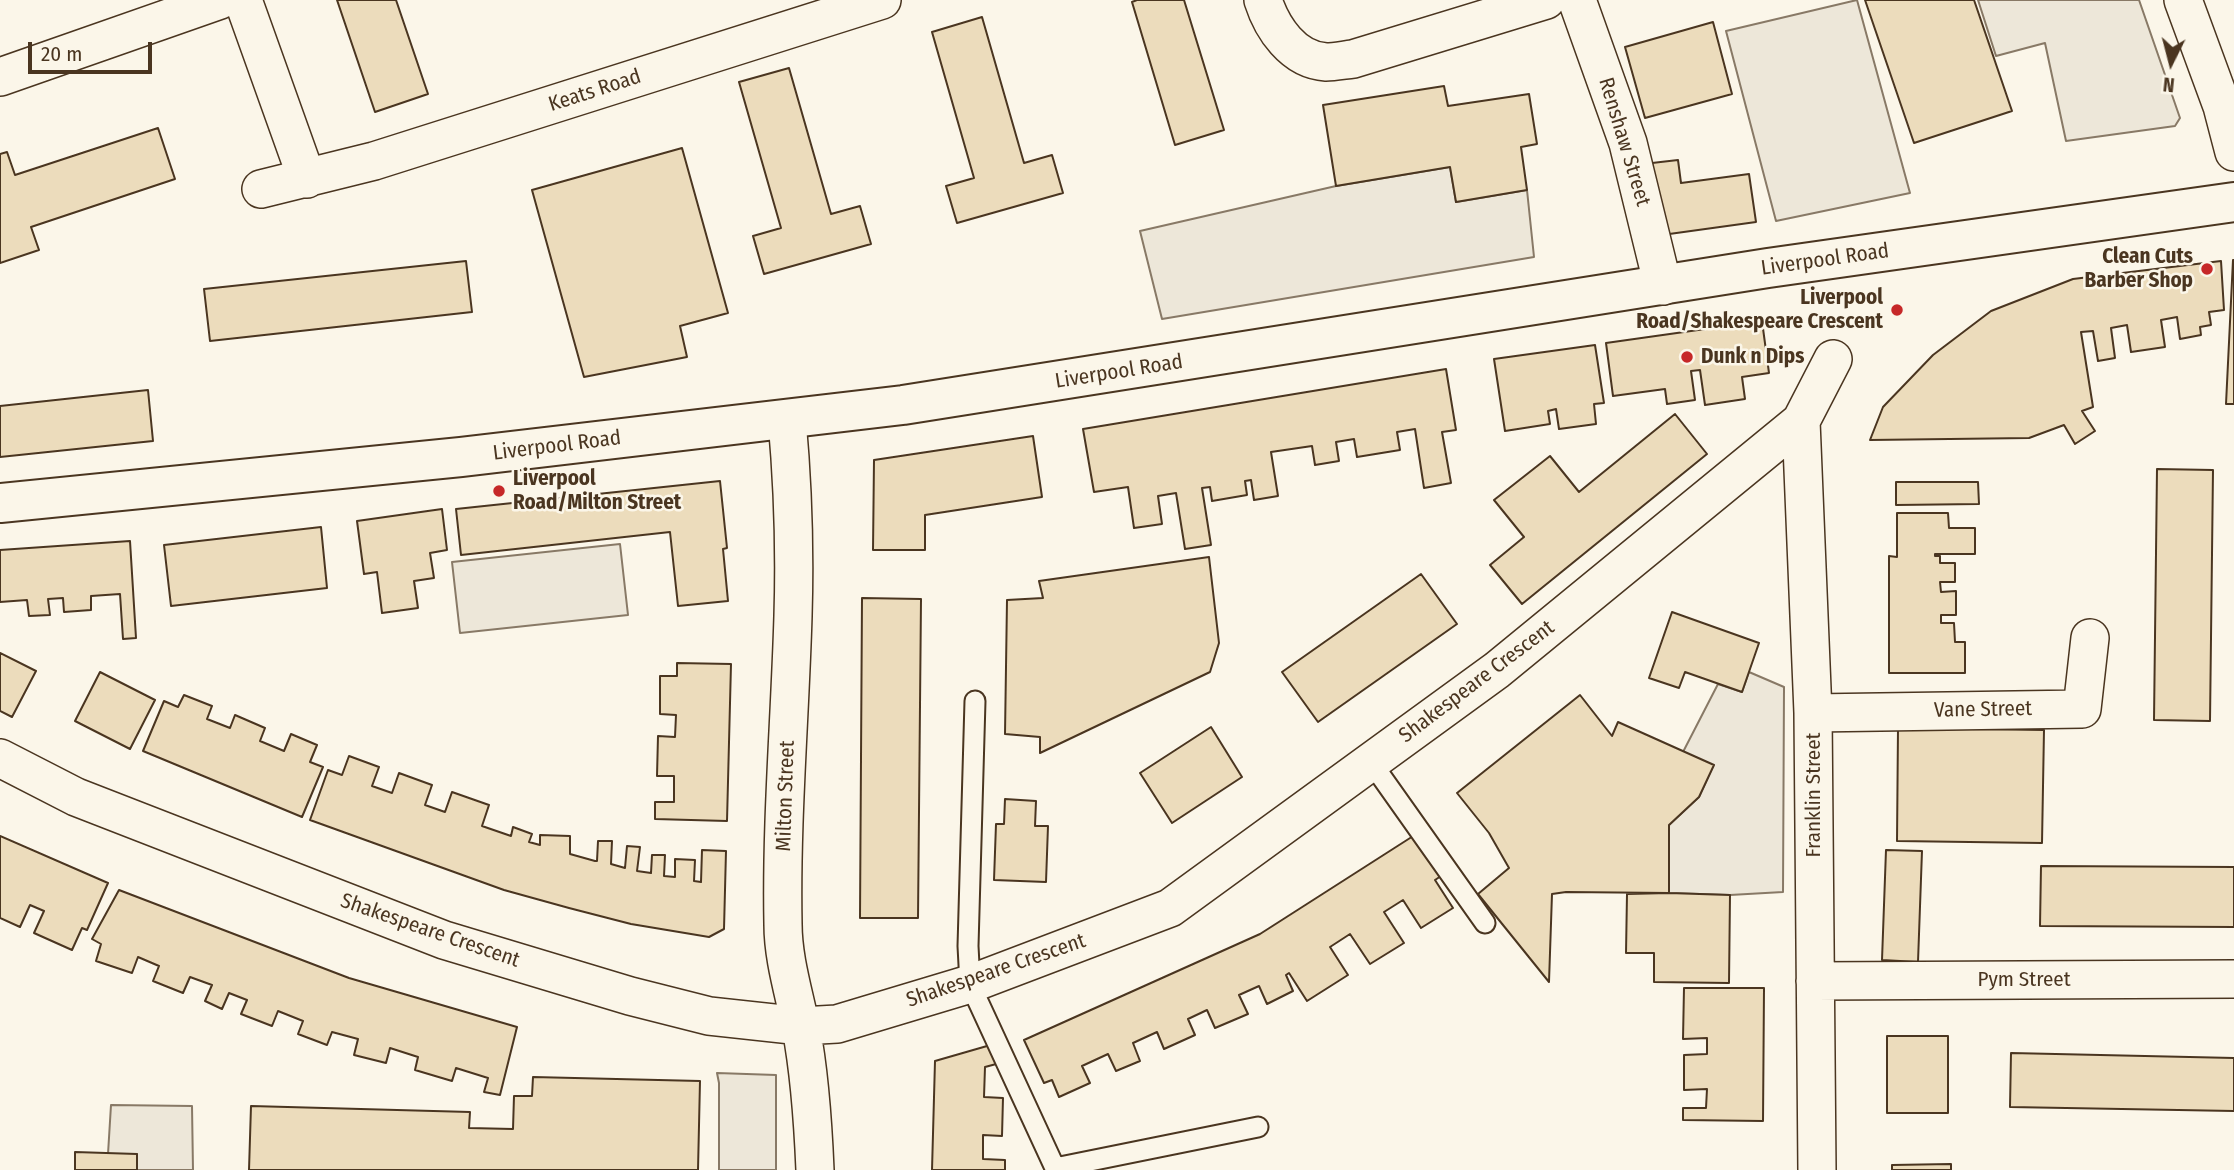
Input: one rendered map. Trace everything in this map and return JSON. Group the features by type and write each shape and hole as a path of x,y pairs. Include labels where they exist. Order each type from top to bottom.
{"main road":[{"name":"Liverpool Road","path":"0,503 461,457 788,420 960,397 1768,268 2234,202"}],"street":[{"path":"0,77 220,0"},
{"path":"243,0 307,179"},
{"name":"Keats Road","path":"261,189 400,153 881,0"},
{"path":"1263,0 1268,15 1284,39 1301,55 1325,62 1353,59 1546,0"},
{"name":"Renshaw Street","path":"1577,0 1628,144 1664,286"},
{"path":"2183,0 2222,106 2234,152"},
{"name":"Shakespeare Crescent","path":"0,758 76,797 444,940 630,996 709,1016 801,1026 837,1024 970,984 1170,908 1497,670 1801,421 1833,359"},
{"name":"Milton Street","path":"788,420 794,497 793,613 783,857 783,926 789,979 801,1026 812,1093 815,1170"},
{"name":"Franklin Street","path":"1801,421 1813,713 1816,1170"},
{"name":"Vane Street","path":"1813,713 2082,709 2090,638"},
{"name":"Pym Street","path":"1815,981 2234,979"}],"lane":[{"path":"975,701 968,946 970,984 1055,1168 1258,1127"},
{"path":"1371,762 1485,923"}],"shaded area":[{"path":"1857,0 1910,193 1776,221 1726,31"},
{"path":"1978,0 2139,0 2180,118 2175,126 2066,141 2045,43 1996,56"},
{"path":"1450,167 1456,202 1527,190 1534,257 1162,319 1140,231 1336,186"},
{"path":"620,544 628,615 460,633 452,562"},
{"path":"1749,672 1784,687 1783,892 1730,895 1669,893 1669,825 1699,797 1713,766 1683,752 1718,684 1742,692"},
{"path":"717,1073 776,1075 776,1170 719,1170"},
{"path":"111,1105 192,1106 193,1170 137,1170 137,1154 108,1154"}],"building":[{"path":"337,0 396,0 428,94 375,112"},
{"path":"1184,0 1224,130 1175,145 1132,2"},
{"path":"1865,0 1974,0 2012,111 1914,143"},
{"path":"982,17 1024,163 1052,155 1063,193 957,223 946,186 974,178 932,32"},
{"path":"1713,22 1732,94 1645,118 1625,47"},
{"path":"789,68 831,214 860,206 871,244 764,274 753,236 781,228 739,82"},
{"path":"1444,86 1448,106 1529,94 1537,144 1521,147 1527,190 1456,202 1450,167 1336,186 1323,105"},
{"path":"158,128 175,179 31,227 39,250 0,263 0,154 7,152 15,175"},
{"path":"682,148 728,313 680,326 687,357 584,377 532,190"},
{"path":"1678,160 1681,183 1749,174 1756,222 1662,235 1652,163"},
{"path":"2233,260 2234,404 2226,404"},
{"path":"466,261 472,312 210,341 204,289"},
{"path":"2221,261 2224,310 2209,312 2211,325 2200,327 2201,335 2180,339 2177,317 2161,320 2165,347 2131,352 2127,325 2111,328 2115,358 2098,361 2093,331 2081,332 2093,407 2082,411 2095,431 2075,444 2064,425 2029,438 1870,440 1883,407 1933,355 1991,311 2073,279"},
{"name":"Dunk n Dips","path":"1762,321 1769,373 1742,377 1745,399 1705,405 1700,370 1691,371 1695,400 1667,404 1665,389 1613,396 1606,343"},
{"path":"1595,345 1604,403 1594,404 1596,424 1559,429 1556,409 1548,411 1550,424 1505,431 1494,359"},
{"path":"1446,369 1456,430 1442,432 1451,483 1424,488 1415,429 1397,432 1400,450 1357,457 1354,439 1336,442 1339,461 1315,465 1312,446 1271,452 1278,496 1254,500 1251,480 1245,481 1247,495 1212,501 1210,487 1202,488 1211,545 1185,549 1176,493 1158,496 1162,524 1134,528 1128,487 1094,492 1083,429"},
{"path":"148,390 153,441 0,457 0,406"},
{"path":"1675,414 1707,454 1522,604 1490,565 1524,537 1494,500 1550,456 1579,492"},
{"path":"1033,436 1042,497 925,515 925,550 873,550 874,460"},
{"path":"2157,469 2213,470 2210,721 2154,720"},
{"path":"720,481 727,548 723,549 728,601 678,606 670,532 461,555 456,509"},
{"path":"1896,482 1978,482 1979,504 1896,505"},
{"path":"442,509 447,550 430,553 434,578 414,581 418,608 382,613 377,572 364,574 357,521"},
{"path":"1897,513 1948,513 1949,528 1975,528 1975,554 1935,554 1940,556 1940,563 1955,563 1955,582 1940,582 1941,592 1956,591 1956,615 1941,615 1941,623 1954,623 1955,642 1965,642 1965,673 1889,673 1889,556 1897,557"},
{"path":"321,527 327,588 171,606 164,545"},
{"path":"130,541 136,638 123,639 120,594 91,596 91,610 64,612 63,598 48,599 50,615 29,616 27,600 0,602 0,550"},
{"path":"1209,557 1219,643 1210,672 1040,753 1040,737 1005,734 1007,600 1043,598 1039,581"},
{"path":"1421,574 1457,624 1318,722 1282,672"},
{"path":"862,598 921,599 918,918 860,918"},
{"path":"1672,612 1759,643 1742,692 1685,672 1679,688 1649,678"},
{"path":"0,653 36,671 12,717 0,711"},
{"path":"677,663 731,664 727,821 655,819 655,802 674,802 674,776 657,776 658,736 675,737 676,715 660,714 660,676 677,676"},
{"path":"100,672 155,700 130,749 75,721"},
{"path":"184,695 212,706 207,719 230,728 235,715 265,728 260,741 284,751 291,734 317,745 310,762 323,767 302,817 143,751 164,701 178,707"},
{"path":"1580,695 1612,736 1618,722 1714,765 1699,797 1669,825 1669,893 1552,894 1549,982 1478,894 1509,868 1489,833 1457,793"},
{"path":"1211,727 1242,777 1172,823 1140,773"},
{"path":"1898,728 2044,730 2042,843 1897,841"},
{"path":"349,756 379,767 372,786 392,793 399,773 432,785 425,805 445,812 452,792 489,805 482,826 511,836 513,827 532,834 529,842 540,845 540,835 570,836 570,854 595,861 598,841 612,841 611,864 625,868 627,846 640,847 637,871 651,873 652,855 665,855 664,876 675,877 675,859 695,860 694,881 701,882 702,850 726,851 724,929 709,937 631,924 569,908 504,890 310,820 328,770 342,775"},
{"path":"1005,799 1036,801 1035,826 1048,826 1046,882 994,880 996,824 1004,824"},
{"path":"1421,831 1447,872 1435,880 1453,908 1421,928 1403,900 1384,912 1404,943 1370,964 1350,934 1330,947 1348,975 1307,1001 1289,973 1286,975 1293,991 1267,1004 1259,986 1239,995 1248,1014 1215,1028 1207,1010 1188,1019 1195,1035 1164,1049 1157,1032 1133,1043 1140,1061 1116,1071 1108,1054 1082,1066 1090,1083 1059,1097 1052,1080 1044,1083 1024,1040 1260,934"},
{"path":"0,836 108,883 87,930 82,928 72,950 34,933 44,911 30,905 20,927 0,918"},
{"path":"1886,850 1922,851 1918,962 1882,960"},
{"path":"2041,866 2234,867 2234,927 2040,926"},
{"path":"119,890 349,978 517,1027 500,1095 484,1092 488,1078 456,1068 452,1081 415,1070 418,1057 390,1048 386,1063 354,1055 358,1039 332,1032 327,1045 298,1034 303,1021 278,1011 272,1026 241,1014 247,1000 229,993 222,1009 205,1001 212,985 190,977 183,993 153,981 159,966 138,957 132,973 96,961 101,944 92,939"},
{"path":"1627,894 1730,895 1729,983 1654,982 1654,953 1626,953"},
{"path":"1684,988 1764,988 1763,1121 1683,1120 1683,1108 1706,1108 1707,1089 1684,1090 1684,1055 1707,1054 1707,1038 1683,1039"},
{"path":"1887,1036 1948,1036 1948,1113 1887,1113"},
{"path":"994,1044 1000,1063 985,1067 984,1097 1003,1098 1002,1136 983,1135 983,1159 1005,1160 1005,1170 932,1170 935,1061"},
{"path":"2011,1053 2234,1058 2234,1111 2010,1107"},
{"path":"533,1077 700,1081 698,1170 249,1170 251,1106 470,1112 469,1128 513,1129 514,1096 532,1096"},
{"path":"75,1152 137,1154 137,1170 75,1170"},
{"path":"1951,1164 1951,1170 1892,1170 1892,1165"}],"place":[{"name":"Clean Cuts Barber Shop","path":"2207,269"},
{"name":"Liverpool Road/Shakespeare Crescent","path":"1897,310"},
{"name":"Dunk n Dips","path":"1687,357"},
{"name":"Liverpool Road/Milton Street","path":"499,491"}]}
